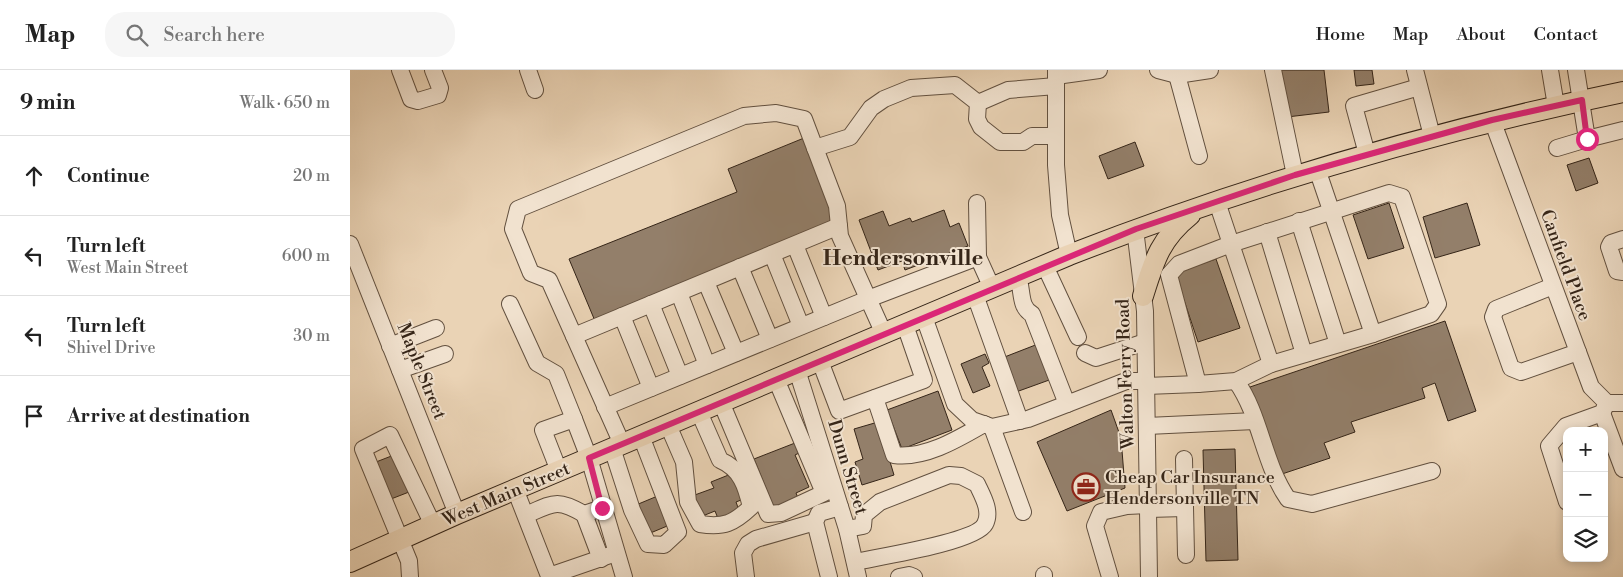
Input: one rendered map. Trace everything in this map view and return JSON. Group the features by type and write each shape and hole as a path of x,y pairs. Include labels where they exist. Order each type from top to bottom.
{"main road":[{"name":"West Main Street","path":"350,562 668,424 983,292 1020,284 1045,266 1136,229 1295,175 1367,154 1492,120 1623,92"},
{"path":"1143,296 1155,259 1164,240 1177,225 1208,204"}],"street":[{"path":"400,70 411,99 418,101 438,95 440,88 434,70"},
{"path":"528,70 535,90"},
{"path":"978,103 1008,90 1056,77 1094,70"},
{"path":"1158,70 1177,75 1210,70"},
{"path":"1273,70 1295,175"},
{"path":"1414,70 1432,136"},
{"path":"1550,70 1556,106"},
{"path":"1576,70 1587,139"},
{"path":"1177,75 1199,156"},
{"path":"1056,77 1056,136 1060,215 1069,255"},
{"path":"815,148 850,137 871,108 884,99 911,88 955,85 978,103"},
{"path":"1367,154 1354,106 1419,87"},
{"path":"978,103 977,119 981,128 1000,142 1023,142 1032,136 1056,136"},
{"path":"641,436 678,532 664,546 648,544 632,510 606,407 549,280 531,273 513,229 518,209 744,116 776,113 804,119 837,206 840,236 884,334"},
{"name":"Canfield Place","path":"1492,120 1592,387 1611,406"},
{"path":"1558,148 1623,130"},
{"path":"1316,169 1374,334"},
{"path":"874,398 894,455 905,457 957,440 988,426 1020,421 1126,381 1146,384 1198,384 1236,381 1270,364 1374,334 1431,314 1438,304 1402,197 1389,192 1231,244 1179,264 1169,275 1198,384"},
{"path":"977,203 978,257 983,292 1020,421"},
{"path":"1208,204 1231,244 1270,364"},
{"path":"1299,221 1338,344"},
{"path":"574,336 839,226"},
{"name":"Walton Ferry Road","path":"1136,229 1143,296 1145,342 1149,577"},
{"path":"1267,232 1304,354"},
{"path":"1623,239 1610,243 1609,247 1617,271 1623,272"},
{"name":"Maple Street","path":"350,244 457,514"},
{"path":"795,245 824,317"},
{"path":"772,254 801,326"},
{"path":"606,407 801,326 978,257"},
{"path":"1045,266 1078,336"},
{"path":"740,267 770,339"},
{"path":"706,282 736,353"},
{"path":"1020,284 1030,293 1035,307 1032,314 1067,404"},
{"path":"1553,286 1496,309 1493,317 1511,368 1521,372 1578,352"},
{"path":"679,293 708,365"},
{"path":"510,304 537,363 556,374 589,458 602,508 624,577"},
{"path":"651,304 680,376"},
{"path":"622,316 651,388"},
{"path":"924,317 955,404 972,420 988,426 1024,512"},
{"path":"820,360 839,411 924,380 905,325"},
{"path":"390,346 436,328"},
{"path":"1085,353 1096,358 1145,342"},
{"path":"400,370 445,354"},
{"name":"Dunn Street","path":"797,370 847,529 857,570"},
{"path":"721,402 768,514 780,513 824,493 776,379"},
{"path":"1236,381 1245,394 1276,482 1288,499 1312,504 1432,471"},
{"path":"1563,490 1549,446 1566,426 1611,406 1623,469"},
{"path":"668,424 684,462 688,502 700,524 716,527 737,521 752,508 744,482 732,465 720,460 699,412"},
{"path":"559,471 543,430 574,419"},
{"path":"1147,426 1255,422"},
{"path":"410,577 411,567 363,449 390,435 433,525"},
{"path":"1184,459 1186,555"},
{"path":"847,529 863,526 864,515 880,502 948,475 961,476 977,484 987,508 986,523 979,531 857,570"},
{"path":"515,490 549,576 616,553"},
{"path":"526,515 558,503 565,503 584,514 601,559"},
{"path":"1110,577 1095,526 1101,512 1127,506 1186,508"},
{"path":"829,577 815,522 819,513 840,507"},
{"path":"584,514 602,508"},
{"path":"746,577 742,553 748,544 815,522"},
{"path":"899,577 909,575 914,577"}],"building":[{"path":"1281,70 1324,70 1329,112 1287,117"},
{"path":"1354,70 1372,70 1374,84 1356,86"},
{"path":"804,138 838,224 595,321 569,259 737,192 728,169"},
{"path":"1135,142 1144,166 1108,179 1099,156"},
{"path":"1589,158 1598,183 1576,191 1567,165"},
{"path":"1389,203 1404,248 1368,259 1353,215"},
{"path":"1467,203 1480,245 1435,258 1423,217"},
{"path":"944,210 950,227 959,223 968,246 905,270 902,261 878,270 859,220 883,211 889,226 910,218 912,222"},
{"path":"1216,259 1240,328 1198,342 1175,273"},
{"path":"1445,321 1476,411 1448,421 1435,383 1422,388 1425,398 1351,422 1355,432 1324,443 1330,458 1279,475 1250,387"},
{"path":"1038,344 1052,379 1016,392 1002,358"},
{"path":"985,354 989,363 982,367 990,386 973,393 961,364"},
{"path":"938,391 952,430 902,449 887,410"},
{"path":"1111,410 1121,438 1125,488 1067,511 1037,442"},
{"path":"878,422 894,475 862,485 855,462 863,459 854,429"},
{"path":"795,443 799,453 795,455 809,487 796,493 798,498 774,508 754,459"},
{"path":"1235,449 1238,560 1206,561 1203,450"},
{"path":"394,455 409,492 391,499 376,462"},
{"path":"731,474 746,498 736,502 740,513 719,521 715,511 700,517 692,496 714,488 711,482"},
{"path":"660,495 672,524 648,534 636,505"}],"place":[{"name":"Cheap Car Insurance Hendersonville TN","path":"1086,487"}],"district":[{"name":"Hendersonville","path":"903,257"}],"route":[{"path":"602,508 589,458 1069,255 1136,229 1295,175 1492,120 1582,100 1587,139"}]}
